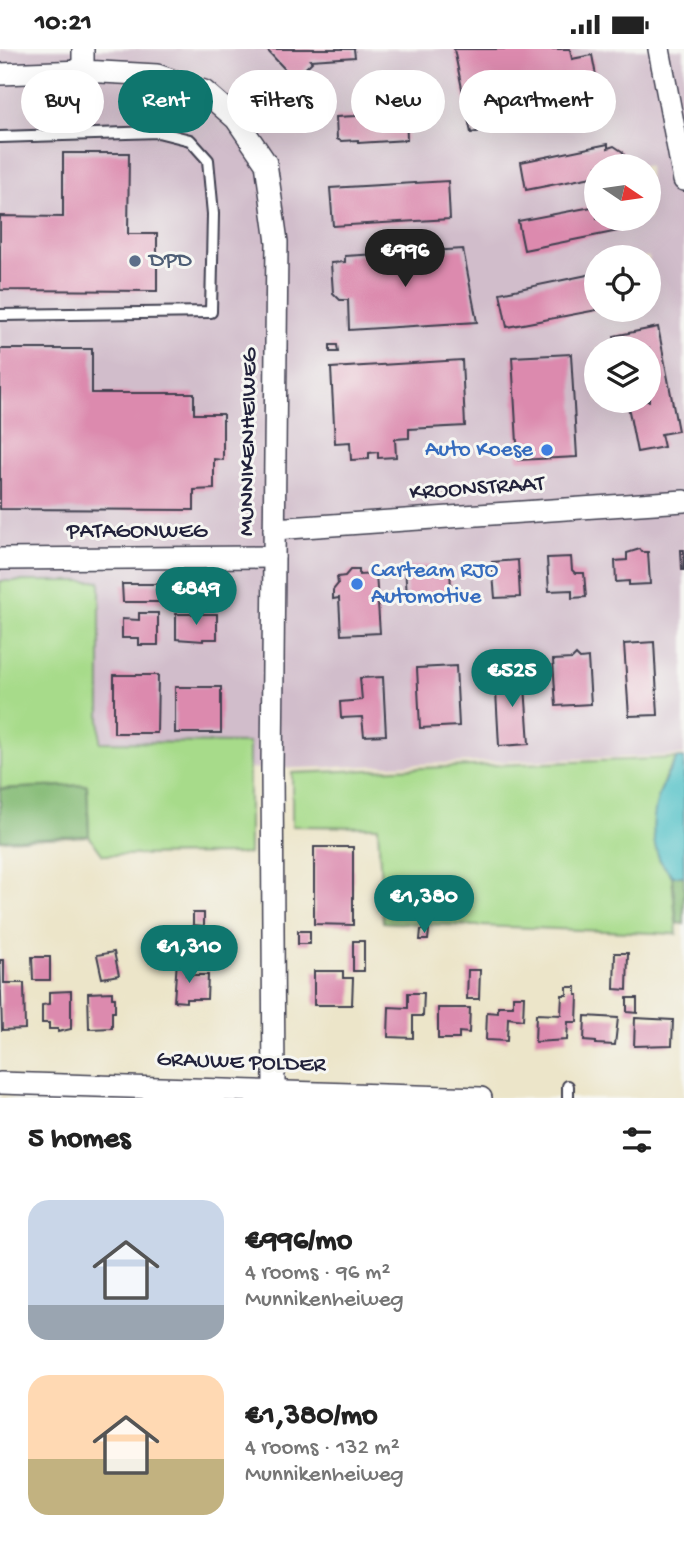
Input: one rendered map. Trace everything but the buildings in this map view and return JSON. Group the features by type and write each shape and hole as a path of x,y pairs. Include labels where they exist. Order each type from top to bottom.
{"street":[{"path":"83,49 83,70"},
{"path":"659,49 684,180"},
{"name":"MUNNIKENHEIWEG","path":"104,72 157,75 204,91 236,119 267,163 277,242 274,1090"},
{"path":"0,74 21,73"},
{"name":"KROONSTRAAT","path":"274,529 684,501"},
{"name":"PATAGONWEG","path":"0,559 274,557"},
{"name":"GRAUWE POLDER","path":"0,1083 274,1090 359,1089 481,1098"}],"lane":[{"path":"0,137 158,132 190,140 208,160 213,214 211,311 0,315"},
{"path":"568,1086 568,1098"}],"shaded area":[{"path":"0,49 684,49 684,755 272,769 0,765"}],"green space":[{"path":"0,581 100,581 100,742 249,743 249,854 103,855 89,836 87,785 0,789"},
{"path":"677,758 665,777 655,810 659,859 672,876 677,934 383,922 378,827 292,826 292,773"},
{"path":"87,785 89,836 0,840 0,789"},
{"path":"672,876 684,876 684,924 677,923"}],"water":[{"path":"677,758 684,758 684,876 672,876 661,863 653,832 660,793"}],"place":[{"name":"DPD","path":"135,261"},
{"name":"Auto Koese","path":"547,450"},
{"name":"Carteam RJO Automotive","path":"357,584"}]}
